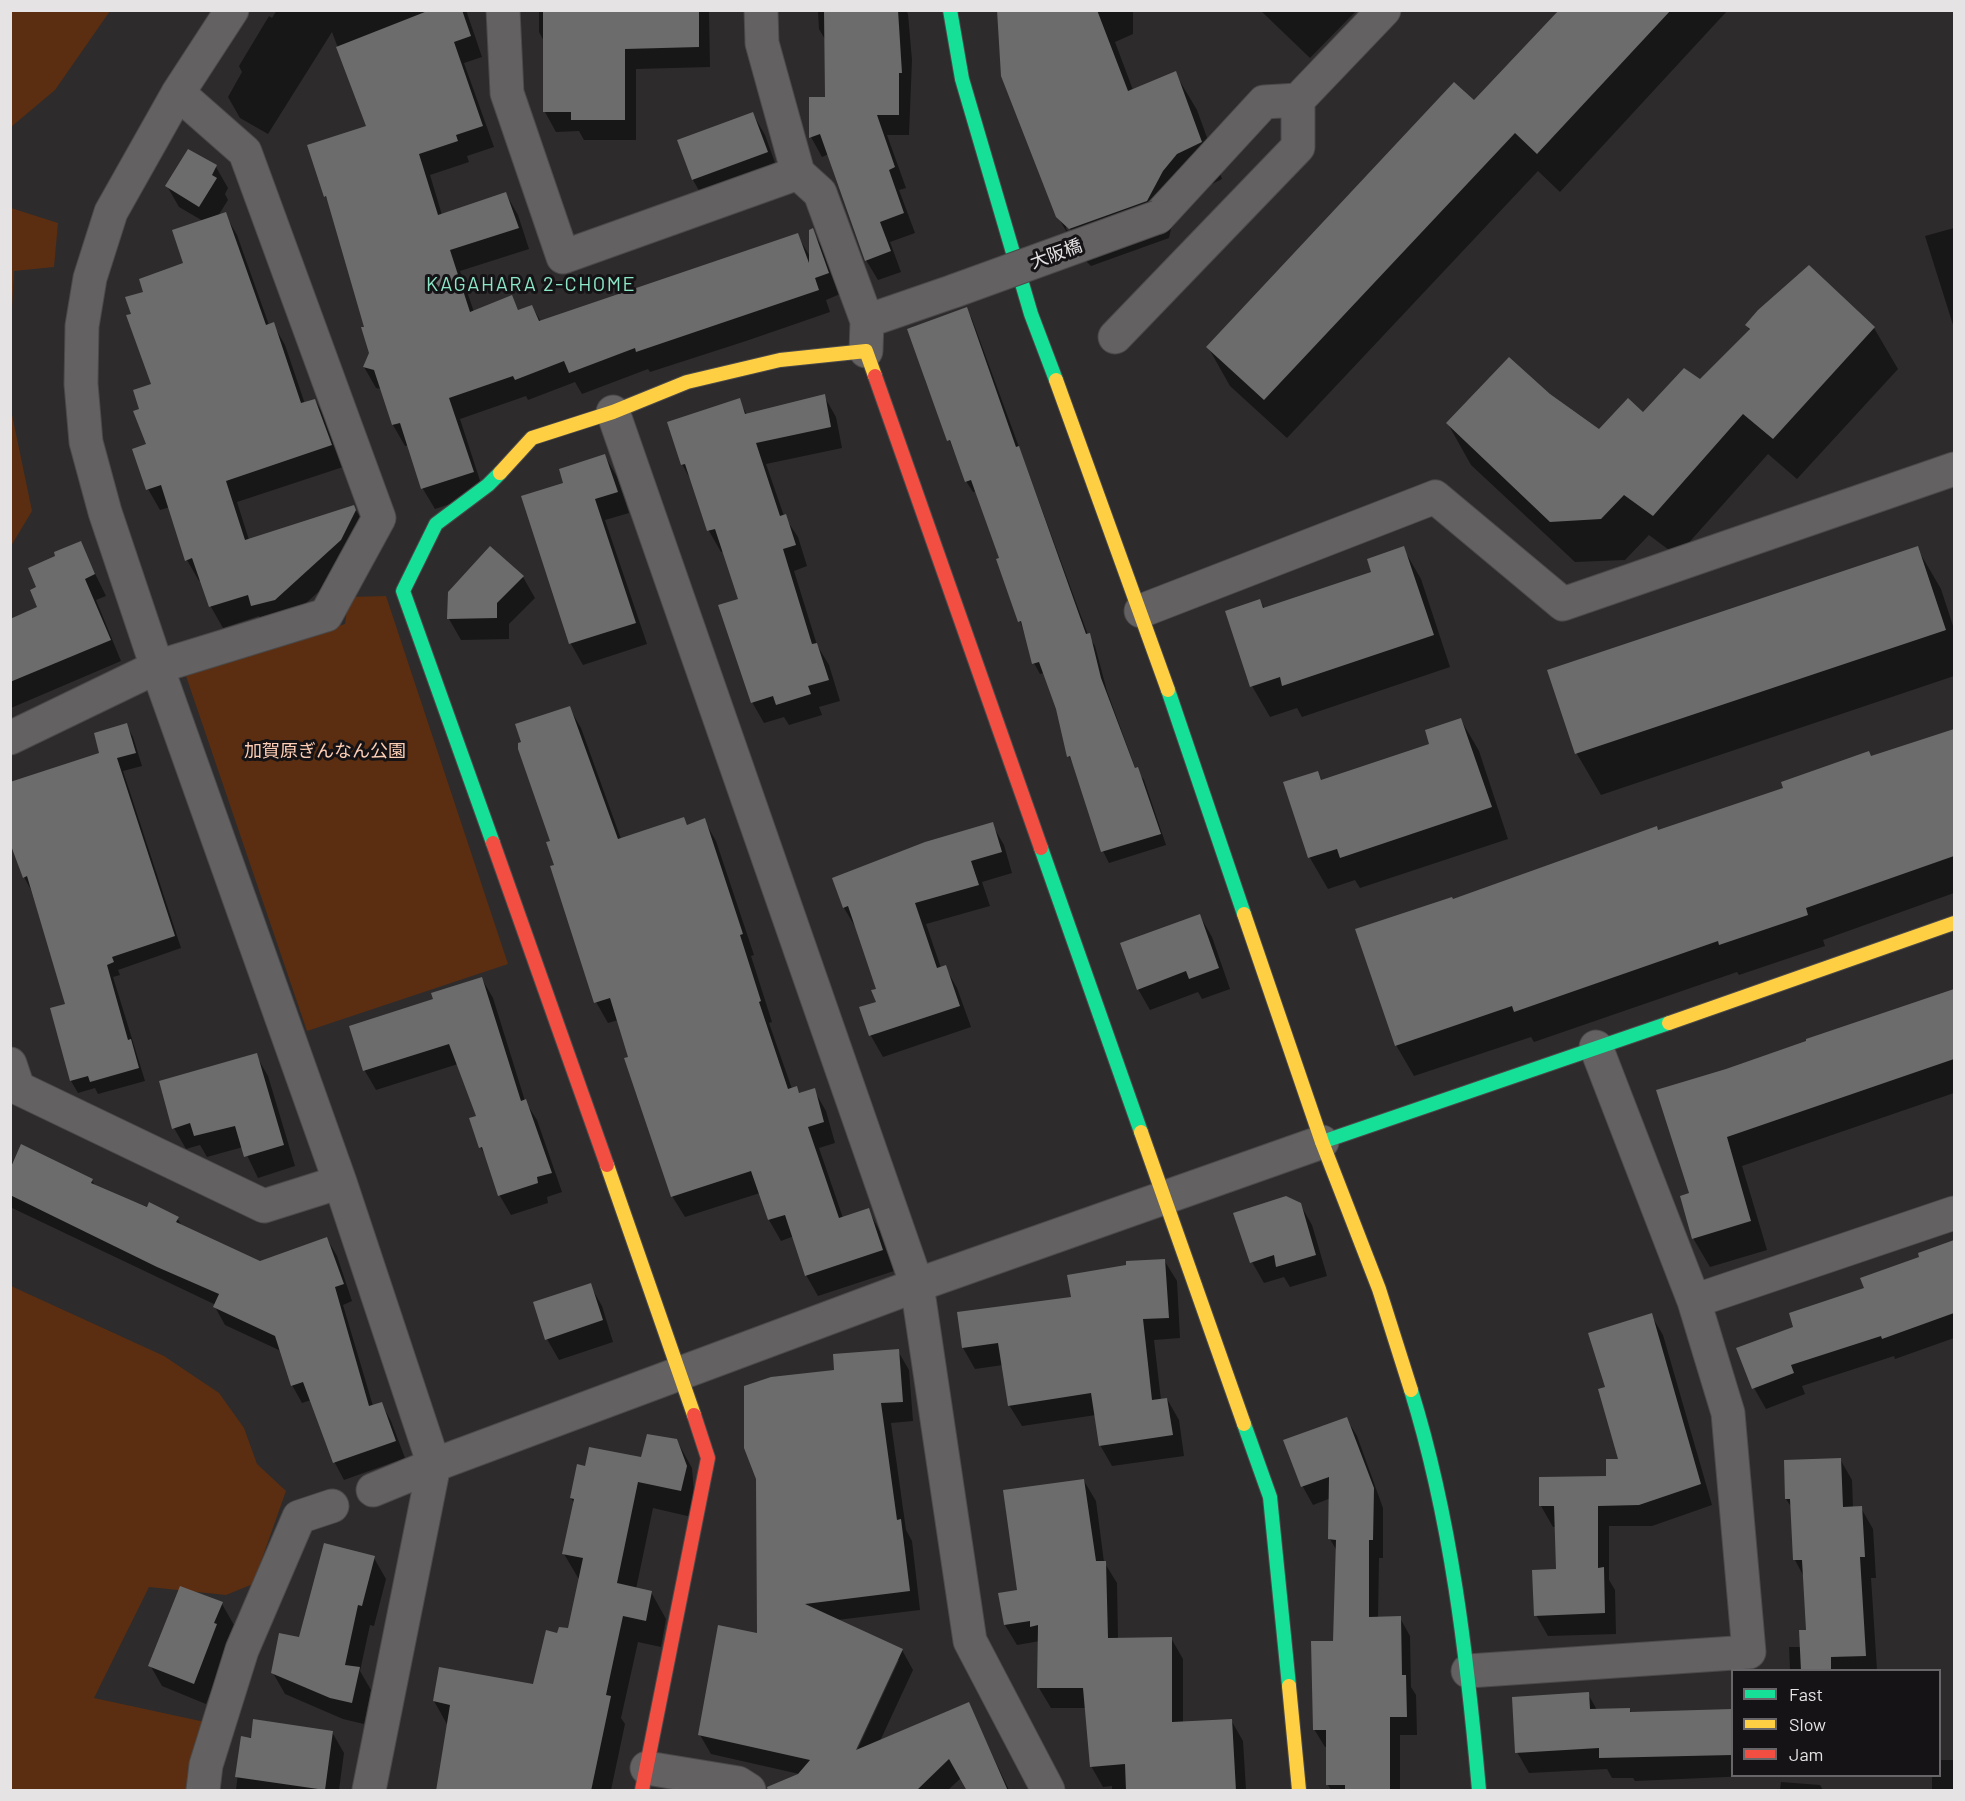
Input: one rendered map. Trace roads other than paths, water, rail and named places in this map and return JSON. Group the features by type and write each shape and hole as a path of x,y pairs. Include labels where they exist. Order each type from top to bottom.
{"street":[{"path":"232,10 178,93 111,212 90,278 82,326 81,384 86,442 105,512 157,667 340,1182 434,1465 369,1791"},
{"path":"503,10 507,93 563,257 798,173"},
{"path":"761,10 762,43 798,173 820,193 866,336 1270,1497 1299,1791"},
{"path":"950,10 962,79 1031,314 1141,611 1322,1142 1379,1289 1427,1442 1448,1545 1468,1671 1479,1791"},
{"path":"1115,337 1298,147 1298,100 1384,10"},
{"path":"10,738 157,667 326,615 379,518 245,152 178,93"},
{"name":"大阪橋","path":"866,336 954,291 1158,218 1264,102 1298,100"},
{"path":"748,1791 738,1783 644,1779 708,1458 681,1373 403,591 436,524 488,485 532,438 613,412 687,382 780,360 866,336"},
{"path":"613,412 917,1285 970,1641 1048,1791"},
{"path":"1141,611 1435,497 1563,604 1954,469"},
{"path":"373,1490 434,1465 917,1285 1322,1142 1495,1086 1596,1047 1954,923"},
{"path":"1468,1671 1749,1652 1728,1413 1694,1301 1596,1047"},
{"path":"10,1064 18,1088 264,1206 340,1182"},
{"path":"1694,1301 1954,1213"},
{"path":"203,1791 206,1765 242,1650 299,1517 332,1506"}],"district":[{"name":"KAGAHARA 2-CHOME","path":"531,284"}],"park label":[{"name":"加賀原ぎんなん公園","path":"325,751"}]}
